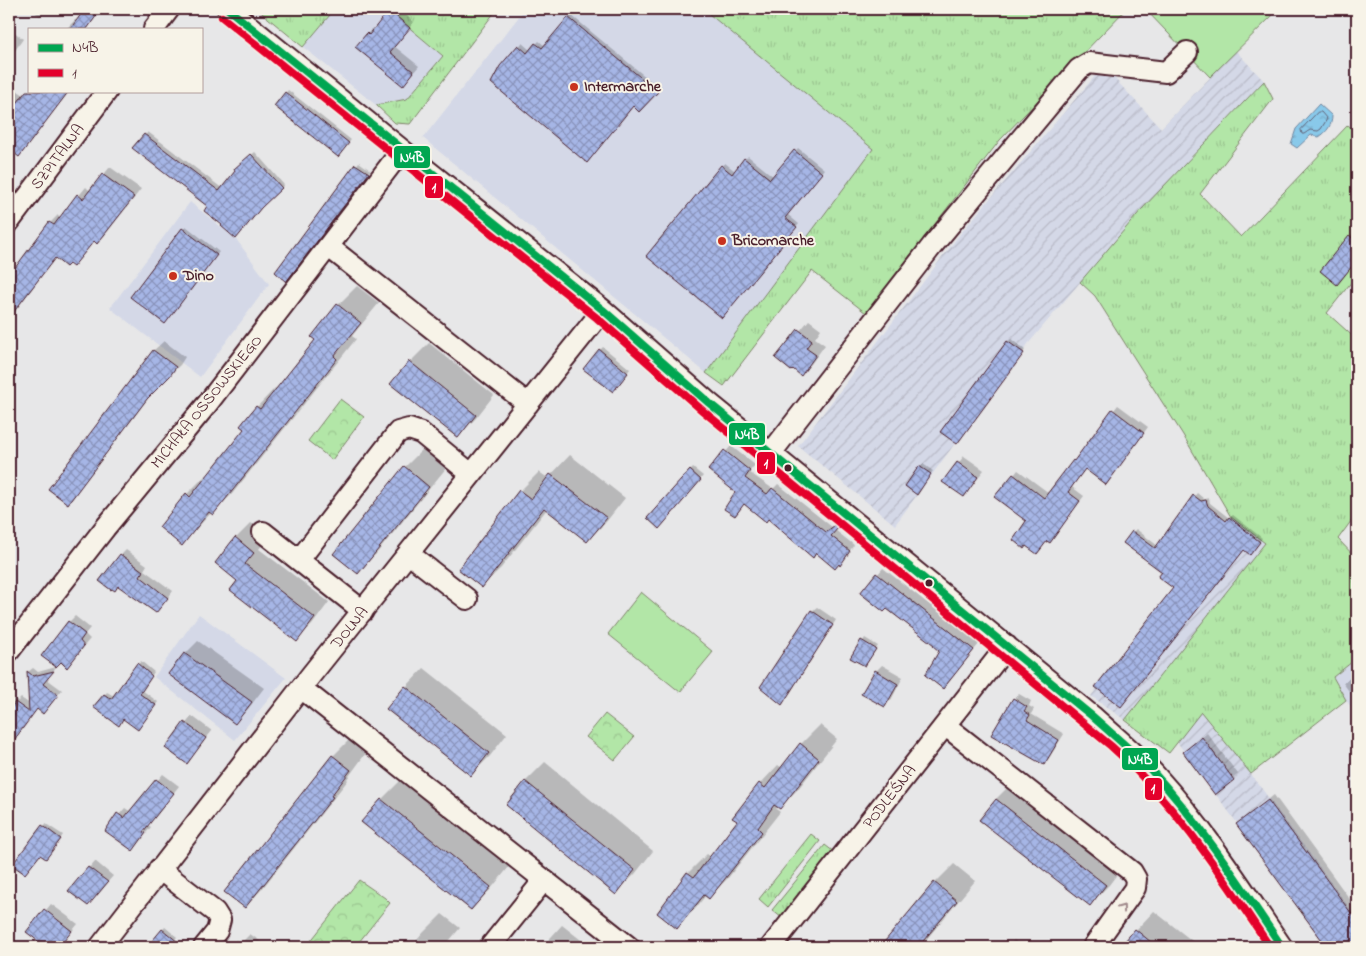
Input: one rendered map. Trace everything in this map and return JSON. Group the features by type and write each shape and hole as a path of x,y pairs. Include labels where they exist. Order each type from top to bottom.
{"street":[{"path":"155,28 169,9"},
{"path":"228,9 602,310 771,453 1092,716 1157,777 1201,830 1282,947"},
{"path":"771,453 932,246 1079,68 1089,63 1166,72 1187,52"},
{"name":"SZPITALNA","path":"9,222 106,92"},
{"name":"MICHAŁA OSSOWSKIEGO","path":"9,651 105,528 208,403 402,150"},
{"path":"329,247 528,404"},
{"name":"DOLNA","path":"100,947 301,688 602,310"},
{"path":"299,560 398,432 409,429 421,433 471,474"},
{"path":"263,532 363,611"},
{"path":"409,554 467,599"},
{"name":"PODLEŚNA","path":"771,947 1007,646"},
{"path":"301,688 629,947"},
{"path":"946,726 1132,872 1136,879 1135,888 1093,947"},
{"path":"159,869 215,912 220,920 217,931 204,947"},
{"path":"490,947 544,880"}],"shaded area":[{"path":"335,9 387,9 443,56 407,99 376,105 303,47"},
{"path":"525,9 703,9 874,149 706,373 423,138"},
{"path":"1236,51 1264,81 1142,209 1028,344 895,525 798,446 960,234 1095,76 1114,78 1161,128"},
{"path":"190,202 236,239 269,284 200,377 110,308"},
{"path":"1231,517 1265,543 1125,720 1091,696"},
{"path":"199,614 286,678 235,740 154,677"},
{"path":"1357,658 1357,715 1333,677"},
{"path":"1200,711 1251,774 1357,918 1357,947 1329,947 1177,742"}],"green space":[{"path":"257,9 335,9 303,47"},
{"path":"387,9 497,9 410,124 395,123 376,105 407,99 443,56"},
{"path":"703,9 1126,9 1000,140 866,313 812,271 724,386 706,373 873,149"},
{"path":"1145,9 1279,9 1210,77"},
{"path":"1264,81 1273,99 1200,194 1241,237 1348,125 1357,133 1357,275 1327,313 1357,340 1357,513 1338,539 1357,559 1357,658 1333,677 1346,700 1251,774 1201,712 1169,753 1125,720 1265,543 1231,517 1183,435 1095,296 1080,282 1142,209"},
{"path":"340,399 364,417 332,460 308,441"},
{"path":"641,592 713,652 680,692 608,634"},
{"path":"605,714 634,737 615,760 586,737"},
{"path":"811,834 820,841 768,907 759,899"},
{"path":"825,845 834,852 782,918 772,910"},
{"path":"359,880 390,903 355,947 306,947"}],"water":[{"path":"1319,104 1332,116 1327,131 1319,137 1311,135 1297,148 1291,144 1296,129"}],"building":[{"path":"85,9 101,9 88,28 71,28"},
{"path":"389,10 410,28 390,52 414,72 403,86 355,47 367,33 369,35"},
{"name":"Intermarche","path":"568,17 658,92 639,112 633,106 587,163 491,83 500,66 518,45 527,53 535,43 542,48"},
{"path":"26,91 68,92 19,157 9,149 9,114"},
{"path":"285,92 349,143 338,157 274,106"},
{"path":"144,134 219,191 235,171 234,169 251,154 282,188 261,208 236,239 204,211 207,206 132,148"},
{"name":"Bricomarche","path":"794,150 822,173 785,218 797,227 722,318 646,256 721,165 732,174 744,158 770,179"},
{"path":"355,164 369,173 286,282 275,272"},
{"path":"102,174 134,197 97,244 94,241 73,267 69,264 66,267 55,258 9,318 9,276 49,222 54,225 77,194 83,199"},
{"name":"Dino","path":"182,228 217,255 165,324 130,297"},
{"path":"1349,235 1357,242 1357,260 1337,285 1320,271"},
{"path":"337,304 361,323 334,356 337,359 213,515 209,512 182,546 159,527 186,493 190,497 244,429 240,426 256,406 260,409 315,340 311,337"},
{"path":"798,329 812,340 806,348 816,355 801,376 793,369 791,371 775,358"},
{"path":"1007,341 1024,353 957,444 940,432"},
{"path":"599,349 628,373 613,392 583,369"},
{"path":"153,350 176,367 170,376 147,399 68,504 48,489"},
{"path":"409,361 476,415 458,438 390,384"},
{"path":"1112,409 1144,433 1106,485 1085,469 1068,492 1080,501 1050,543 1047,541 1037,554 1026,546 1024,549 1013,540 1026,521 994,497 1013,474 1044,498"},
{"path":"724,450 750,471 745,478 767,494 772,488 826,532 835,525 838,528 831,536 850,551 840,566 839,564 835,569 816,553 813,558 768,519 766,522 744,504 735,516 724,509 735,492 708,470"},
{"path":"957,462 978,477 964,497 942,482"},
{"path":"404,466 429,487 358,574 333,554"},
{"path":"919,466 931,474 917,495 905,486"},
{"path":"690,470 701,480 659,529 647,518"},
{"path":"550,474 607,518 587,542 544,508 482,588 458,569 519,490 531,499"},
{"path":"1193,495 1201,501 1206,500 1208,506 1226,521 1229,517 1260,542 1250,555 1244,550 1121,707 1095,687 1173,588 1158,577 1162,572 1123,543 1132,531 1155,548"},
{"path":"235,537 254,553 245,564 315,618 297,642 230,590 237,581 215,563"},
{"path":"120,554 143,571 140,576 168,598 156,613 118,586 115,591 111,590 99,581"},
{"path":"876,573 974,650 943,689 925,675 939,651 934,645 887,609 884,612 860,593"},
{"path":"811,610 833,625 782,705 760,687"},
{"path":"68,621 85,634 80,641 84,646 67,668 61,662 56,667 41,656"},
{"path":"861,640 876,649 865,666 850,658"},
{"path":"184,653 252,702 235,724 168,674"},
{"path":"137,663 152,676 140,694 156,705 138,730 123,719 119,726 93,707 104,694 111,699"},
{"path":"875,670 898,684 885,707 861,694"},
{"path":"27,671 33,676 54,671 43,684 58,695 43,714 37,709 9,747 9,711 15,702 29,712"},
{"path":"405,686 489,753 471,776 386,709"},
{"path":"1013,698 1027,707 1024,711 1030,715 1027,720 1059,740 1044,765 991,735"},
{"path":"184,722 206,738 187,764 165,748"},
{"path":"1202,737 1234,780 1215,795 1183,752"},
{"path":"800,743 819,759 780,809 774,805 758,828 762,832 709,899 704,895 677,929 657,913 687,872 694,877 737,821 732,818 759,783 765,788"},
{"path":"332,755 351,770 331,796 333,797 245,908 224,892"},
{"path":"156,779 174,793 143,832 146,833 133,851 105,831 117,813 124,818"},
{"path":"525,781 635,870 616,895 506,805"},
{"path":"381,799 491,887 471,910 361,822"},
{"path":"996,799 1106,885 1090,906 979,820"},
{"path":"1268,800 1357,921 1357,947 1327,947 1236,824"},
{"path":"42,825 61,839 46,859 40,855 25,874 12,865"},
{"path":"88,867 108,882 88,906 68,891"},
{"path":"934,882 957,901 918,947 880,947"},
{"path":"44,909 72,931 59,947 46,947 26,932"},
{"path":"162,929 184,947 147,947"},
{"path":"1135,929 1157,947 1120,947"}],"transit line":[{"name":"N4B","path":"228,9 603,310 709,403 1092,716 1137,756 1187,812 1220,856 1282,947"},
{"name":"1","path":"222,17 597,318 703,411 1111,746 1156,791 1177,816 1270,947"}],"place":[{"name":"Intermarche","path":"574,87"},
{"name":"Bricomarche","path":"722,241"},
{"name":"Dino","path":"173,276"}]}
